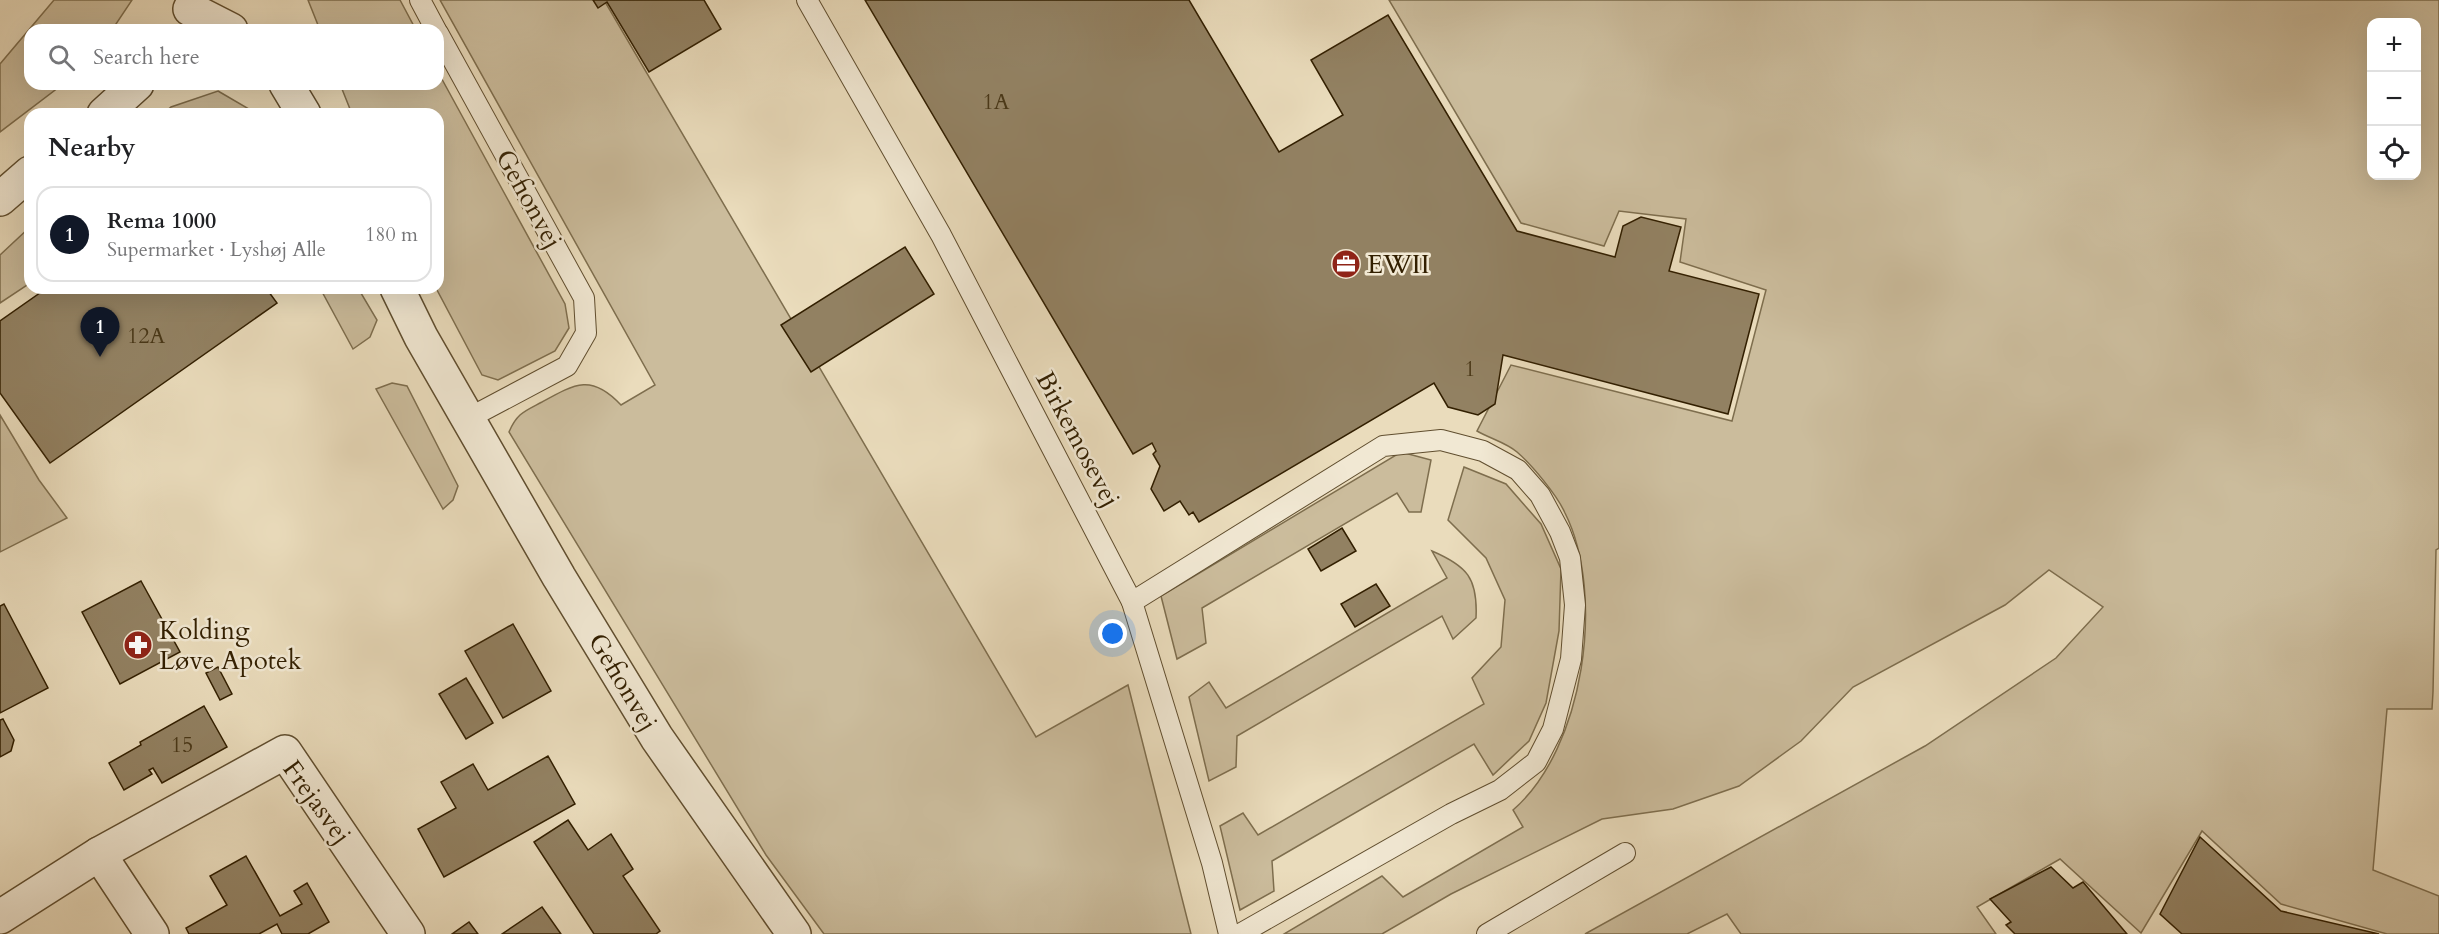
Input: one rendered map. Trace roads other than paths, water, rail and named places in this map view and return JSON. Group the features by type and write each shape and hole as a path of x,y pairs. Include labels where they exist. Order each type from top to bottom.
{"street":[{"path":"187,13 215,24"},
{"path":"110,108 130,90"},
{"path":"290,90 300,108"},
{"path":"0,199 24,178"},
{"name":"Gefionvej","path":"400,294 421,337 559,577 657,738 794,934"},
{"name":"Frejasvej","path":"0,916 99,854 285,752 408,934"},
{"path":"99,854 152,934"}],"lane":[{"name":"Gefionvej","path":"420,0 433,24"},
{"name":"Birkemosevej","path":"807,0 941,235 1132,602 1212,863 1229,934"},
{"name":"Gefionvej","path":"444,45 584,298 586,333 567,366 469,418"},
{"path":"1132,602 1383,446 1430,441 1441,440 1483,451 1518,470 1540,495 1560,532 1570,558 1575,605 1571,659 1553,729 1536,762 1500,790 1451,814 1240,934"},
{"path":"1487,934 1625,853"}],"place":[{"name":"EWII","path":"1346,264"},
{"name":"Rema 1000","path":"100,357"},
{"name":"Kolding Løve Apotek","path":"138,645"}]}
